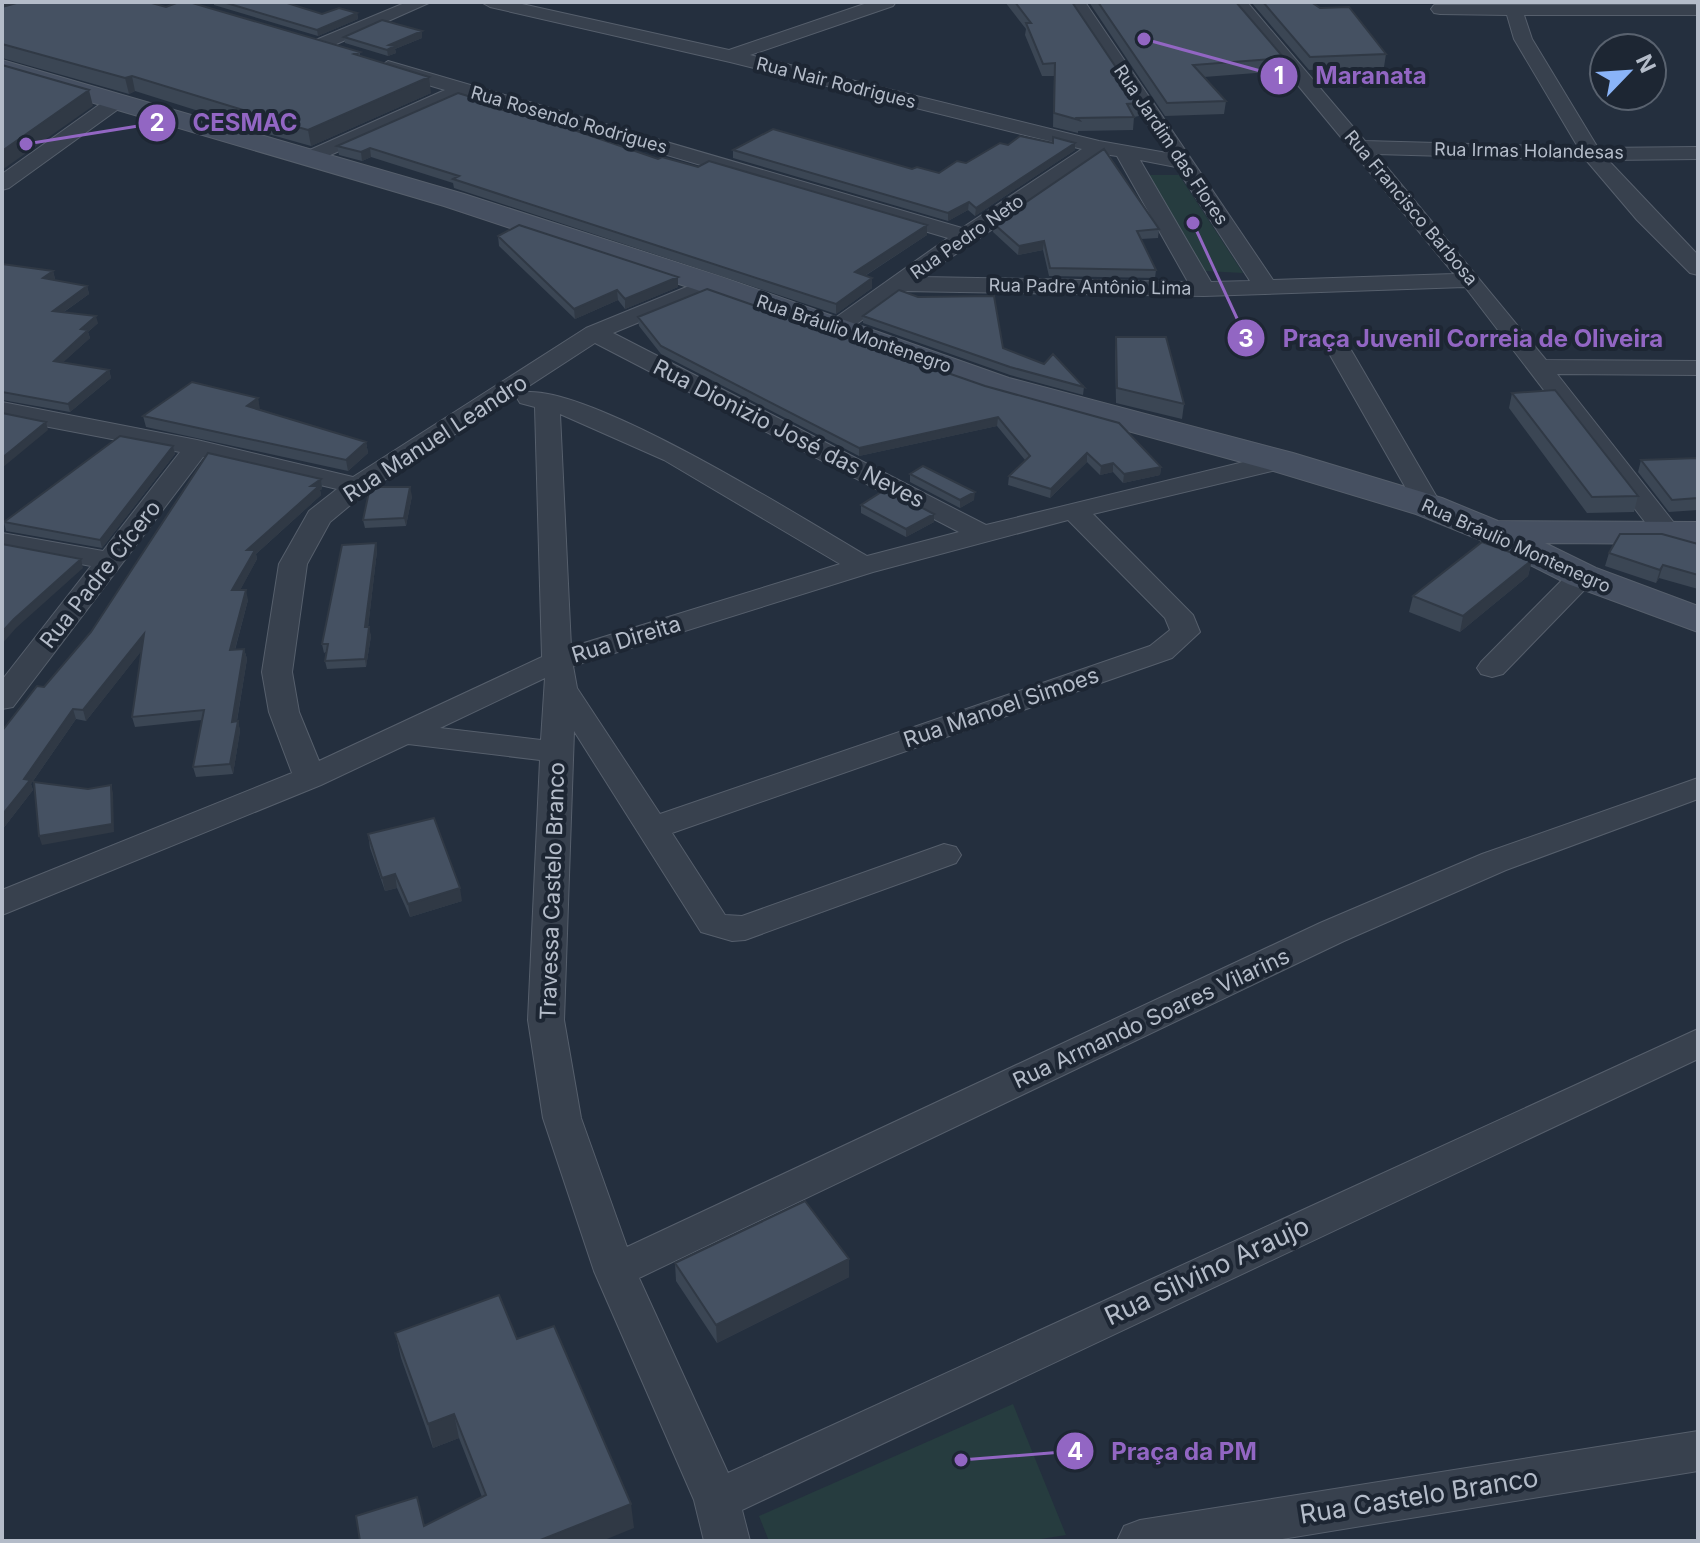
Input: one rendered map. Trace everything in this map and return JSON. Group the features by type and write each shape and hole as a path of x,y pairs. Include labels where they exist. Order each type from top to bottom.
{"street":[{"path":"346,55 310,44 422,2"},
{"name":"Rua Nair Rodrigues","path":"490,2 730,56 1099,147 1182,162"},
{"name":"Rua Jardim das Flores","path":"1076,2 1266,287"},
{"name":"Rua Francisco Barbosa","path":"1238,2 1471,280 1539,367 1683,533"},
{"path":"730,56 877,3"},
{"path":"1440,9 1686,7 1698,29"},
{"path":"1514,10 1523,39 1592,154 1645,215 1698,268"},
{"name":"Rua Rosendo Rodrigues","path":"375,63 965,236"},
{"name":"Rua Bráulio Montenegro","path":"2,68 454,200 711,284 997,385 1280,461 1429,506 1491,531 1582,576 1698,620"},
{"path":"310,157 463,89"},
{"path":"2,184 117,101"},
{"name":"Rua Pedro Neto","path":"836,328 965,236 1099,147"},
{"name":"Rua Irmas Holandesas","path":"1360,147 1592,154 1698,153"},
{"name":"Rua Jardim das Flores","path":"1124,151 1204,289"},
{"name":"Rua Padre Antônio Lima","path":"901,284 1204,289 1471,280"},
{"name":"Rua Manuel Leandro","path":"310,778 284,712 277,672 293,564 319,517 357,486 594,333 711,284"},
{"name":"Rua Dionizio José das Neves","path":"594,333 983,534"},
{"path":"1342,355 1429,506"},
{"path":"1539,367 1698,368"},
{"path":"503,394 547,401 582,412 673,454 863,566"},
{"name":"Travessa Castelo Branco","path":"547,401 560,674 546,1020 562,1118 615,1271 717,1500 727,1541"},
{"path":"2,410 197,448 357,486"},
{"name":"Rua Padre Cícero","path":"2,699 197,448"},
{"name":"Rua Direita","path":"2,903 310,778 406,734 560,674 863,566 1074,510 1280,461"},
{"name":"Rua Manoel Simoes","path":"654,828 1161,652 1185,632 1178,615 1074,510"},
{"path":"1491,531 1683,533"},
{"path":"2,541 110,561"},
{"path":"1492,668 1582,576"},
{"path":"560,674 713,924 732,929 745,928 944,855"},
{"path":"406,734 556,752"},
{"name":"Rua Armando Soares Vilarins","path":"615,1271 1332,932 1494,862 1698,788"},
{"name":"Rua Silvino Araujo","path":"717,1500 1698,1043"},
{"name":"Rua Castelo Branco","path":"1140,1541 1698,1451"}],"green space":[{"path":"1146,175 1179,175 1243,273 1205,271"},
{"path":"1013,1404 1066,1535 1028,1541 769,1541 759,1516"}],"building":[{"path":"20,2 148,2 166,7 189,2 360,52 354,54 429,77 308,130 132,76 125,78 2,44 2,7"},
{"path":"223,2 284,2 322,14 339,8 357,13 317,30"},
{"path":"1015,2 1072,2 1140,103 1127,104 1134,117 1077,118 1079,120 1054,113 1055,63 1043,64 1026,23 1031,23"},
{"path":"1098,2 1236,2 1284,58 1193,65 1226,101 1167,103"},
{"path":"1263,2 1311,2 1320,8 1349,7 1386,54 1310,57"},
{"path":"382,20 422,31 389,45 395,46 387,50 344,37"},
{"path":"2,65 89,90 2,151"},
{"path":"458,93 658,159 662,157 698,167 709,161 927,225 855,272 872,278 836,304 453,179 459,176 370,148 361,152 337,146"},
{"path":"773,129 912,169 917,167 939,173 957,161 966,163 1000,143 1008,145 1020,136 1053,143 1053,137 1075,143 976,208 969,202 948,213 733,150"},
{"path":"1104,149 1159,229 1137,231 1156,270 1050,268 1044,241 1019,246 994,224"},
{"path":"519,225 678,277 625,299 617,290 574,309 498,236"},
{"path":"2,264 53,271 43,278 87,286 53,311 96,316 81,329 88,330 54,361 109,370 68,404 2,392"},
{"path":"707,289 985,386 1119,423 1161,467 1124,474 1113,463 1101,466 1087,453 1051,489 1009,476 1030,456 998,417 859,448 661,346 638,317"},
{"path":"899,290 918,297 994,296 1003,348 1044,364 1053,354 1084,387 1010,367 863,316"},
{"path":"1116,337 1166,337 1184,404 1117,388"},
{"path":"192,382 258,398 247,406 366,442 346,460 143,416"},
{"path":"1555,390 1638,496 1592,497 1512,393"},
{"path":"2,413 46,422 2,458"},
{"path":"120,436 173,446 100,540 4,522"},
{"path":"208,453 321,479 311,486 319,486 247,550 255,550 232,590 246,590 230,650 244,649 232,722 238,721 230,764 193,767 204,710 132,717 144,634 83,710 73,709 24,779 30,780 2,815 2,731 37,686 44,687 91,632"},
{"path":"1698,458 1698,498 1672,500 1641,460"},
{"path":"923,466 975,492 960,500 910,474"},
{"path":"370,487 410,487 404,518 363,520"},
{"path":"886,489 934,514 906,529 861,505"},
{"path":"1620,534 1662,534 1698,544 1698,575 1663,565 1660,570 1609,553"},
{"path":"1482,542 1532,560 1463,616 1413,596"},
{"path":"376,543 365,627 369,627 365,659 325,661 328,644 322,644 342,545"},
{"path":"2,544 81,559 2,632"},
{"path":"34,782 88,789 111,785 112,824 39,836"},
{"path":"434,818 460,888 408,904 395,874 382,878 368,834"},
{"path":"805,1201 849,1259 716,1325 675,1263"},
{"path":"499,1295 517,1339 554,1326 631,1504 538,1541 360,1541 356,1516 417,1497 424,1526 486,1495 454,1414 428,1424 395,1333"}],"place":[{"name":"Maranata","path":"1144,39"},
{"name":"CESMAC","path":"26,144"},
{"name":"Praça Juvenil Correia de Oliveira","path":"1193,223"},
{"name":"Praça da PM","path":"961,1460"}]}
